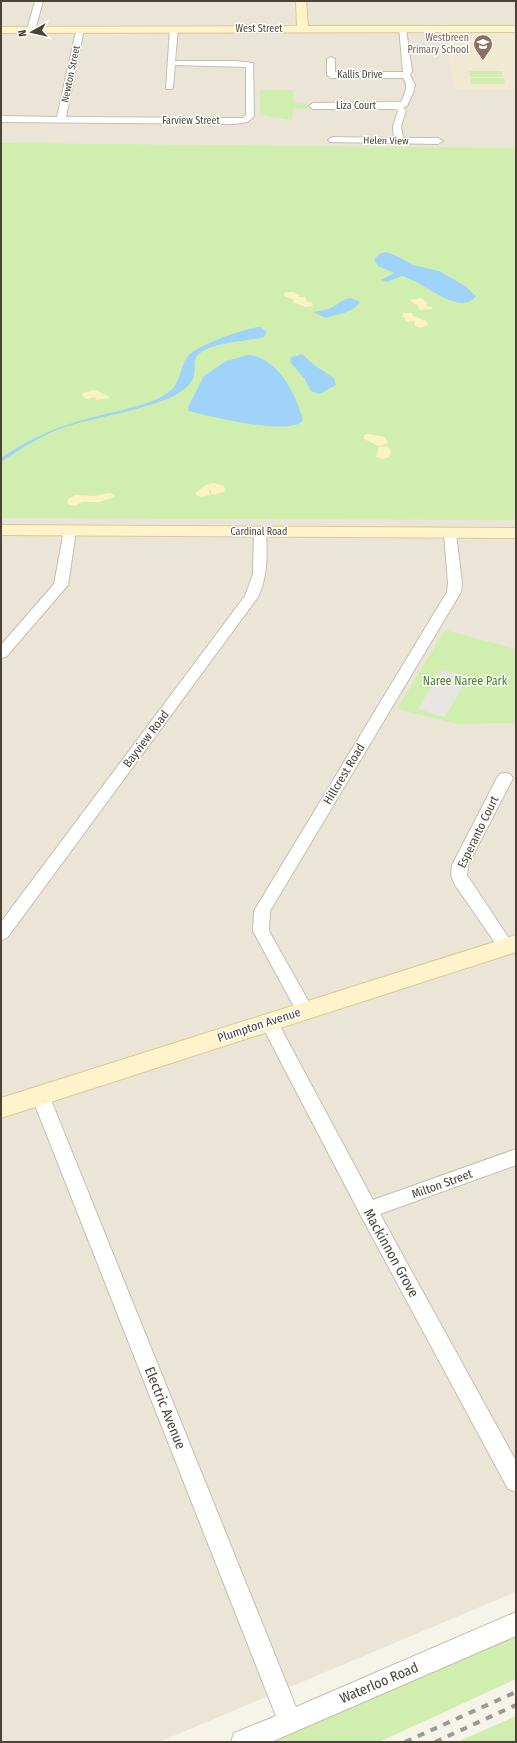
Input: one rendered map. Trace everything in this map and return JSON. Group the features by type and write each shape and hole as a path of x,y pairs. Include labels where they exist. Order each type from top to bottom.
{"street":[{"path":"31,30 39,1"},
{"path":"301,1 303,29"},
{"path":"168,87 174,29"},
{"path":"399,141 397,126 402,111 398,106 404,104 411,88 409,79 405,75 408,71 402,29"},
{"name":"West Street","path":"1,30 516,30"},
{"name":"Newton Street","path":"61,119 80,30"},
{"name":"Kallis Drive","path":"331,59 331,75 405,75"},
{"name":"Farview Street","path":"1,119 234,121 245,120 250,116 250,65 236,63 171,63"},
{"name":"Liza Court","path":"313,106 398,106"},
{"name":"Helen View","path":"333,140 438,141"},
{"name":"Cardinal Road","path":"1,530 516,533"},
{"path":"1,654 61,585 70,530"},
{"name":"Bayview Road","path":"1,934 256,590 259,577 260,532"},
{"name":"Hillcrest Road","path":"305,1010 266,941 260,923 262,911 454,592 456,583 450,533"},
{"name":"Esperanto Court","path":"505,778 460,865 459,875 464,887 511,945"},
{"name":"Plumpton Avenue","path":"1,1108 511,945"},
{"name":"Mackinnon Grove","path":"269,1022 368,1210 516,1482"},
{"name":"Electric Avenue","path":"40,1095 290,1721"},
{"name":"Milton Street","path":"368,1210 516,1157"},
{"name":"Waterloo Road","path":"243,1742 516,1624"}],"shaded area":[{"path":"1,1 516,1 516,1592 159,1742 1,1742"},
{"name":"Westbreen Primary School","path":"443,33 516,33 516,89 455,89"},
{"path":"441,670 465,675 467,679 445,717 418,709"}],"green space":[{"path":"469,71 502,71 503,77 470,77"},
{"path":"470,78 504,78 505,84 472,84"},
{"path":"260,90 293,90 294,103 308,104 308,109 293,108 292,120 260,115"},
{"path":"1,143 516,148 516,520 1,518"},
{"name":"Naree Naree Park","path":"445,630 516,649 516,723 458,724 397,709"},
{"path":"516,1636 516,1679 379,1742 273,1742"},
{"path":"516,1716 516,1742 457,1742"}],"sand":[{"path":"293,292 300,295 298,297 305,297 307,302 312,302 313,306 305,307 293,302 294,300 284,296 284,293"},
{"path":"421,298 427,302 426,306 432,307 432,309 420,310 418,306 409,300"},
{"path":"404,313 412,313 413,316 426,321 428,324 419,327 415,326 415,321 406,322 405,318 401,316"},
{"path":"94,390 109,396 109,398 96,400 95,397 86,399 82,396 83,393"},
{"path":"368,434 385,437 388,443 379,446 364,439 364,435"},
{"path":"387,446 391,451 389,457 383,459 376,457 379,447"},
{"path":"214,483 224,486 225,491 214,495 210,493 212,490 209,490 210,495 202,497 196,495 196,492 206,485"},
{"path":"109,493 114,494 115,497 100,502 82,502 75,506 67,503 68,499 75,495 94,496"}],"water":[{"path":"386,252 413,265 439,271 465,286 476,296 471,301 465,303 458,302 436,294 417,282 402,276 387,282 381,280 394,273 378,266 374,260 379,254"},
{"path":"351,298 360,302 353,309 344,313 326,318 313,312 331,308 343,300"},
{"path":"260,327 267,332 264,337 221,344 199,354 195,361 195,373 190,384 175,395 143,407 59,429 33,442 1,462 1,458 11,451 53,430 75,422 156,400 174,387 179,378 182,367 188,356 193,352 211,342 245,330"},
{"path":"302,354 314,365 334,378 336,385 319,394 311,391 304,378 290,362 291,357"},
{"path":"248,355 269,363 284,378 300,410 303,420 296,425 267,426 230,421 189,411 188,407 204,376 226,361"}],"railway":[{"path":"405,1742 516,1692"},
{"path":"435,1742 516,1705"}],"place":[{"name":"Westbreen Primary School","path":"483,61"}]}
